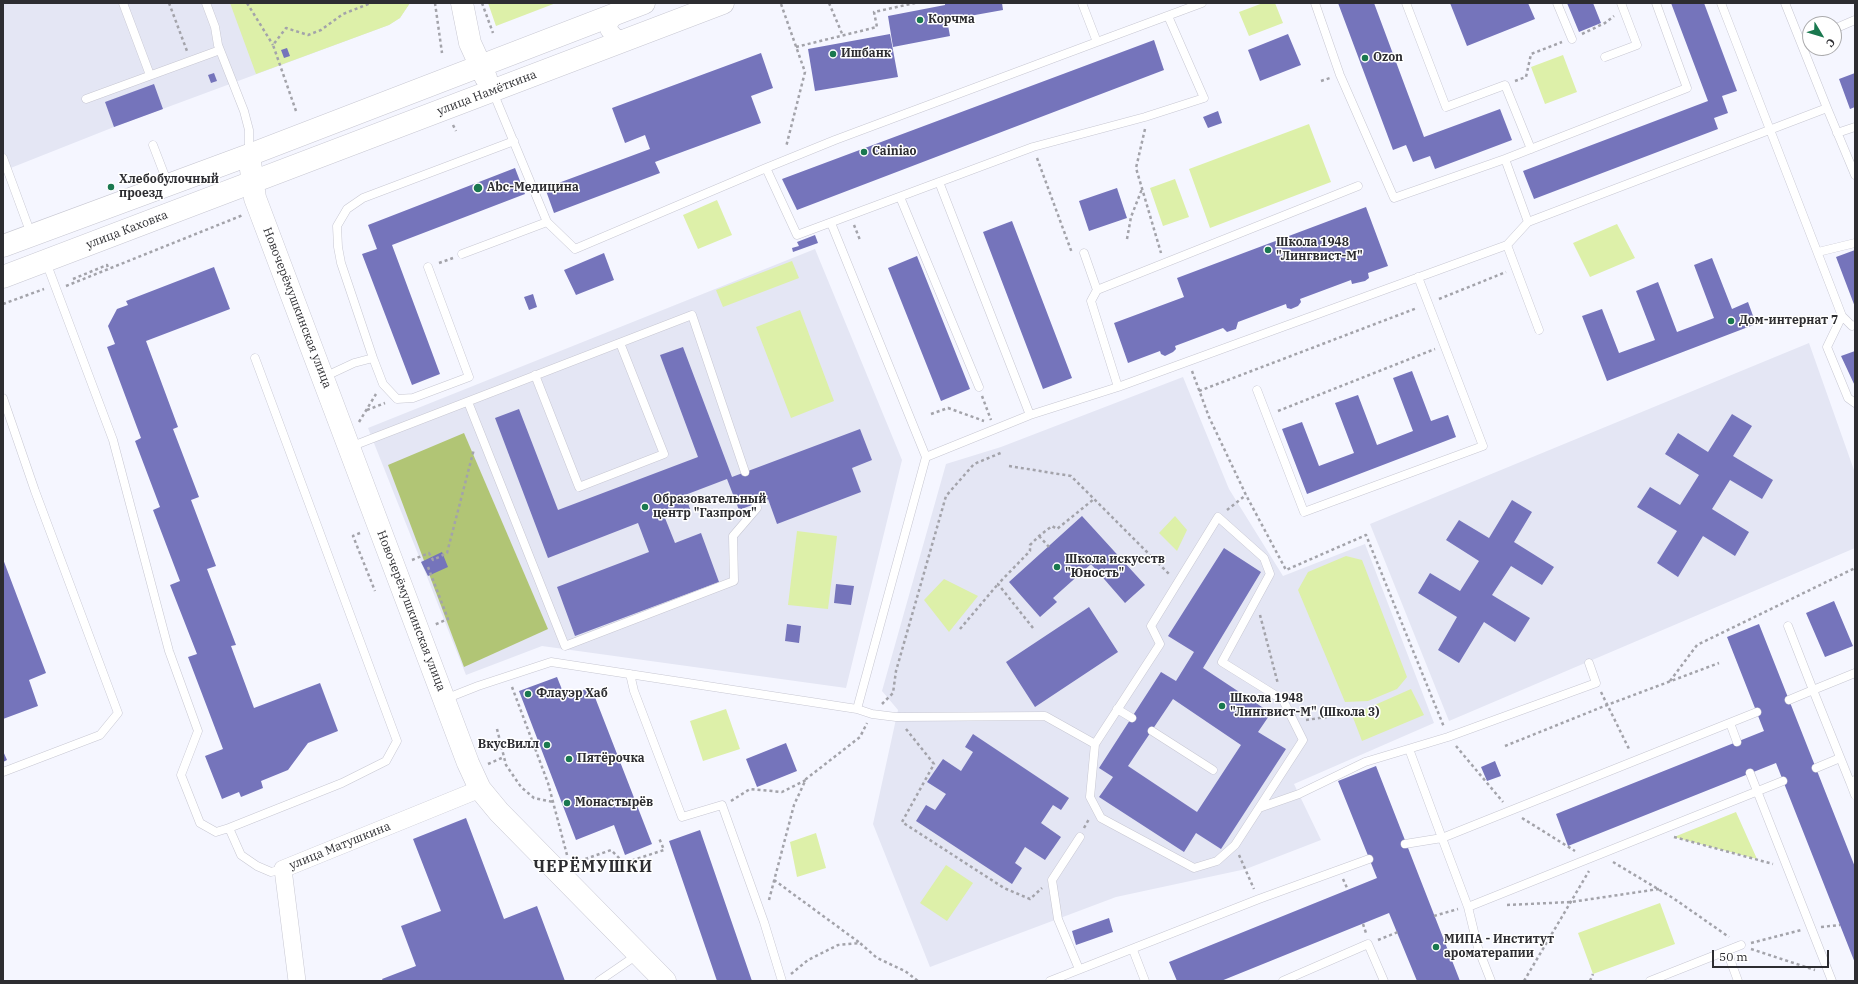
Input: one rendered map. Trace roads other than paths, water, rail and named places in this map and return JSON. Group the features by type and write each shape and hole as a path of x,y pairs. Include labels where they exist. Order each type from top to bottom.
{"main road":[{"path":"462,3 467,32 480,66 493,91"},
{"path":"3,246 249,155 644,3"},
{"name":"улица Намёткина","path":"252,183 723,3"},
{"name":"Новочерёмушкинская улица","path":"249,155 252,183 259,208 468,763 480,789 496,810 665,981"},
{"name":"улица Каховка","path":"3,277 252,183"}],"street":[{"path":"616,14 609,24 609,30 616,38 627,39"},
{"name":"улица Матушкина","path":"297,981 282,869 480,789"}],"lane":[{"path":"122,3 150,75"},
{"path":"206,3 215,27 220,50 244,111 249,130 249,155"},
{"path":"1082,3 1097,42"},
{"path":"493,91 548,222 575,249 783,161 1202,3"},
{"path":"1315,3 1340,75 1394,198 1505,159 1686,88 1656,3"},
{"path":"1406,3 1446,107 1505,85 1531,149"},
{"path":"1557,3 1572,39"},
{"path":"1605,57 1637,45 1621,3"},
{"path":"1721,3 1768,130 1818,252 1842,316 1852,326 1855,325"},
{"path":"1784,3 1855,175"},
{"path":"766,168 797,235 1033,147 1145,117 1204,98 1168,16"},
{"path":"1842,26 1855,20"},
{"path":"86,99 220,50"},
{"path":"926,457 1030,416 1118,387 1507,245 1528,222 1827,108"},
{"path":"1837,133 1855,126"},
{"path":"428,267 469,377 413,398 396,399 383,384 373,358 341,263 338,247 337,226 347,209 363,198 514,141"},
{"path":"153,145 168,185"},
{"path":"3,158 31,235"},
{"path":"1505,159 1528,222"},
{"path":"939,182 1030,416"},
{"path":"1118,387 1091,301 1097,290 1358,186"},
{"path":"900,197 979,386"},
{"path":"462,254 548,222"},
{"path":"832,223 926,457 857,709"},
{"path":"1818,252 1855,243"},
{"path":"1507,245 1539,330"},
{"path":"1084,253 1097,290"},
{"path":"46,261 113,440 169,651 198,731 181,775 200,823 216,832 342,783 386,761 397,742 255,358"},
{"path":"1257,390 1304,512 1482,446 1418,277"},
{"path":"349,447 692,315 746,472"},
{"path":"1842,316 1827,347 1848,398 1855,403"},
{"path":"535,375 579,487 664,454 620,343"},
{"path":"323,377 354,363 373,358"},
{"path":"3,398 35,491 118,713 100,735 3,772"},
{"path":"468,402 565,646 734,581 733,536 757,508 756,504"},
{"path":"1218,517 1264,558 1270,574 1222,662 1282,700 1303,740 1235,845 1217,861 1194,868 1101,818 1090,797 1095,744 1117,709 1160,644 1151,626 1218,517"},
{"path":"1788,626 1840,758 1852,781 1855,795"},
{"path":"445,699 478,686 551,662 857,709 872,714 896,717 1046,716 1095,744"},
{"path":"1259,808 1300,794 1365,762 1448,737 1596,683 1589,663"},
{"path":"1788,700 1855,673"},
{"path":"630,674 634,691 682,816 722,805 764,922 783,981"},
{"path":"1117,709 1132,718"},
{"path":"1405,844 1442,838 1757,712"},
{"path":"1730,723 1737,742"},
{"path":"1152,731 1213,770"},
{"path":"1409,748 1468,906 1478,948 1491,981"},
{"path":"1816,768 1840,758"},
{"path":"1750,773 1831,978"},
{"path":"1468,906 1783,781"},
{"path":"229,828 241,855 257,866 272,872 282,869"},
{"path":"1079,969 1058,919 1052,880 1080,837"},
{"path":"1050,981 1259,899 1369,860"},
{"path":"1283,981 1368,944 1384,981"},
{"path":"1650,981 1741,945"},
{"path":"1132,950 1145,981"},
{"path":"1727,951 1738,981"},
{"path":"599,981 638,955"}],"place":[{"name":"Корчма","path":"920,20"},
{"name":"Ишбанк","path":"833,54"},
{"name":"Ozon","path":"1365,58"},
{"name":"Cainiao","path":"864,152"},
{"name":"Хлебобулочный проезд","path":"111,187"},
{"name":"Abc-Медицина","path":"478,188"},
{"name":"Школа 1948 \"Лингвист-М\"","path":"1268,250"},
{"name":"Дом-интернат 7","path":"1731,321"},
{"name":"Образовательный центр \"Газпром\"","path":"645,507"},
{"name":"Школа искусств \"Юность\"","path":"1057,567"},
{"name":"Флауэр Хаб","path":"528,694"},
{"name":"Школа 1948 \"Лингвист-М\" (Школа 3)","path":"1222,706"},
{"name":"ВкусВилл","path":"547,745"},
{"name":"Пятёрочка","path":"569,759"},
{"name":"Монастырёв","path":"567,803"},
{"name":"МИПА - Институт ароматерапии","path":"1436,947"}],"district":[{"name":"ЧЕРЁМУШКИ","path":"593,867"}]}
